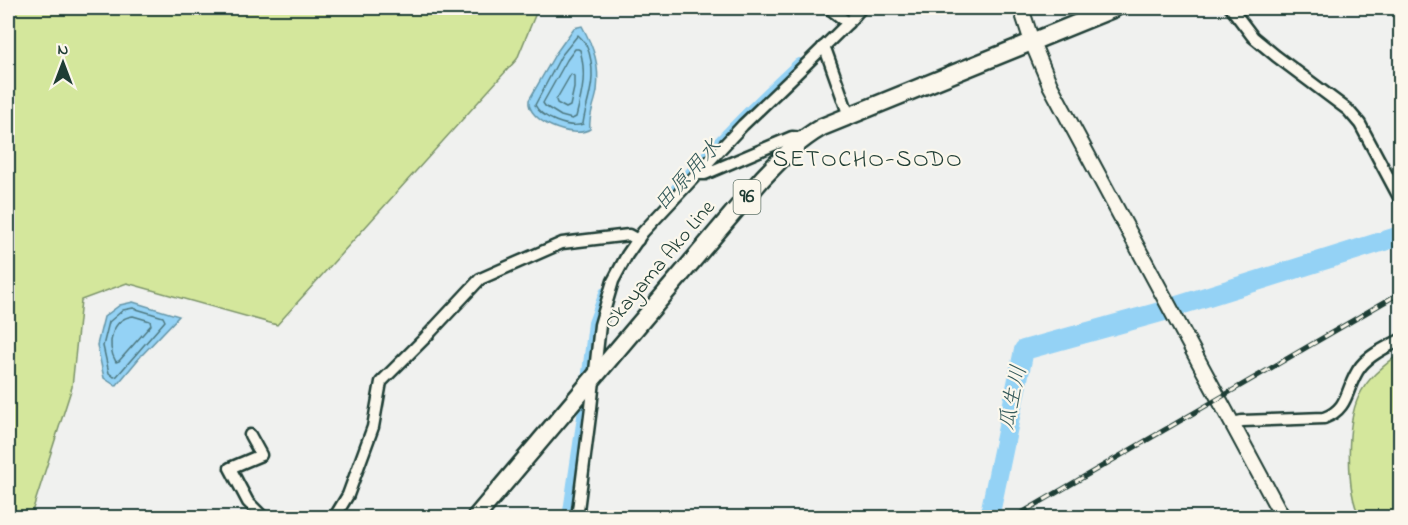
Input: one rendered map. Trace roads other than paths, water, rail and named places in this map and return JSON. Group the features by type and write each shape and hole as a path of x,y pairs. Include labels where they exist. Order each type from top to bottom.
{"main road":[{"name":"Okayama Ako Line","path":"475,518 761,180 803,138 822,127 1115,8"}],"street":[{"path":"829,8 845,20"},
{"path":"578,518 600,325 613,280 634,238 743,124 823,47 845,20 861,8"},
{"path":"1021,8 1050,85 1283,518"},
{"path":"1231,8 1253,37 1348,110 1360,124 1401,199"},
{"path":"823,47 849,116"},
{"path":"697,174 705,174 792,137 803,138"},
{"path":"334,518 348,495 373,427 381,382 480,279 562,243 634,238"},
{"path":"1233,423 1324,418 1334,415 1342,405 1361,366 1377,352 1401,340"},
{"path":"250,435 261,455 230,468 248,502 264,518"}],"water":[{"path":"582,26 595,57 598,73 597,91 590,129 573,132 542,121 530,108 529,100 556,53 574,28"},
{"path":"133,302 179,316 116,386 104,378 97,345 104,317 120,305"}],"waterway":[{"name":"田原用水","path":"673,193 734,127 799,64"},
{"name":"瓜生川","path":"1177,306 1400,236"},
{"name":"田原用水","path":"587,381 594,323 605,293"},
{"name":"瓜生川","path":"989,518 1024,350 1164,311"},
{"name":"田原用水","path":"568,518 584,410"}],"railway":[{"path":"1013,518 1400,293"}],"district":[{"name":"SETOCHO-SODO","path":"868,160"}]}
